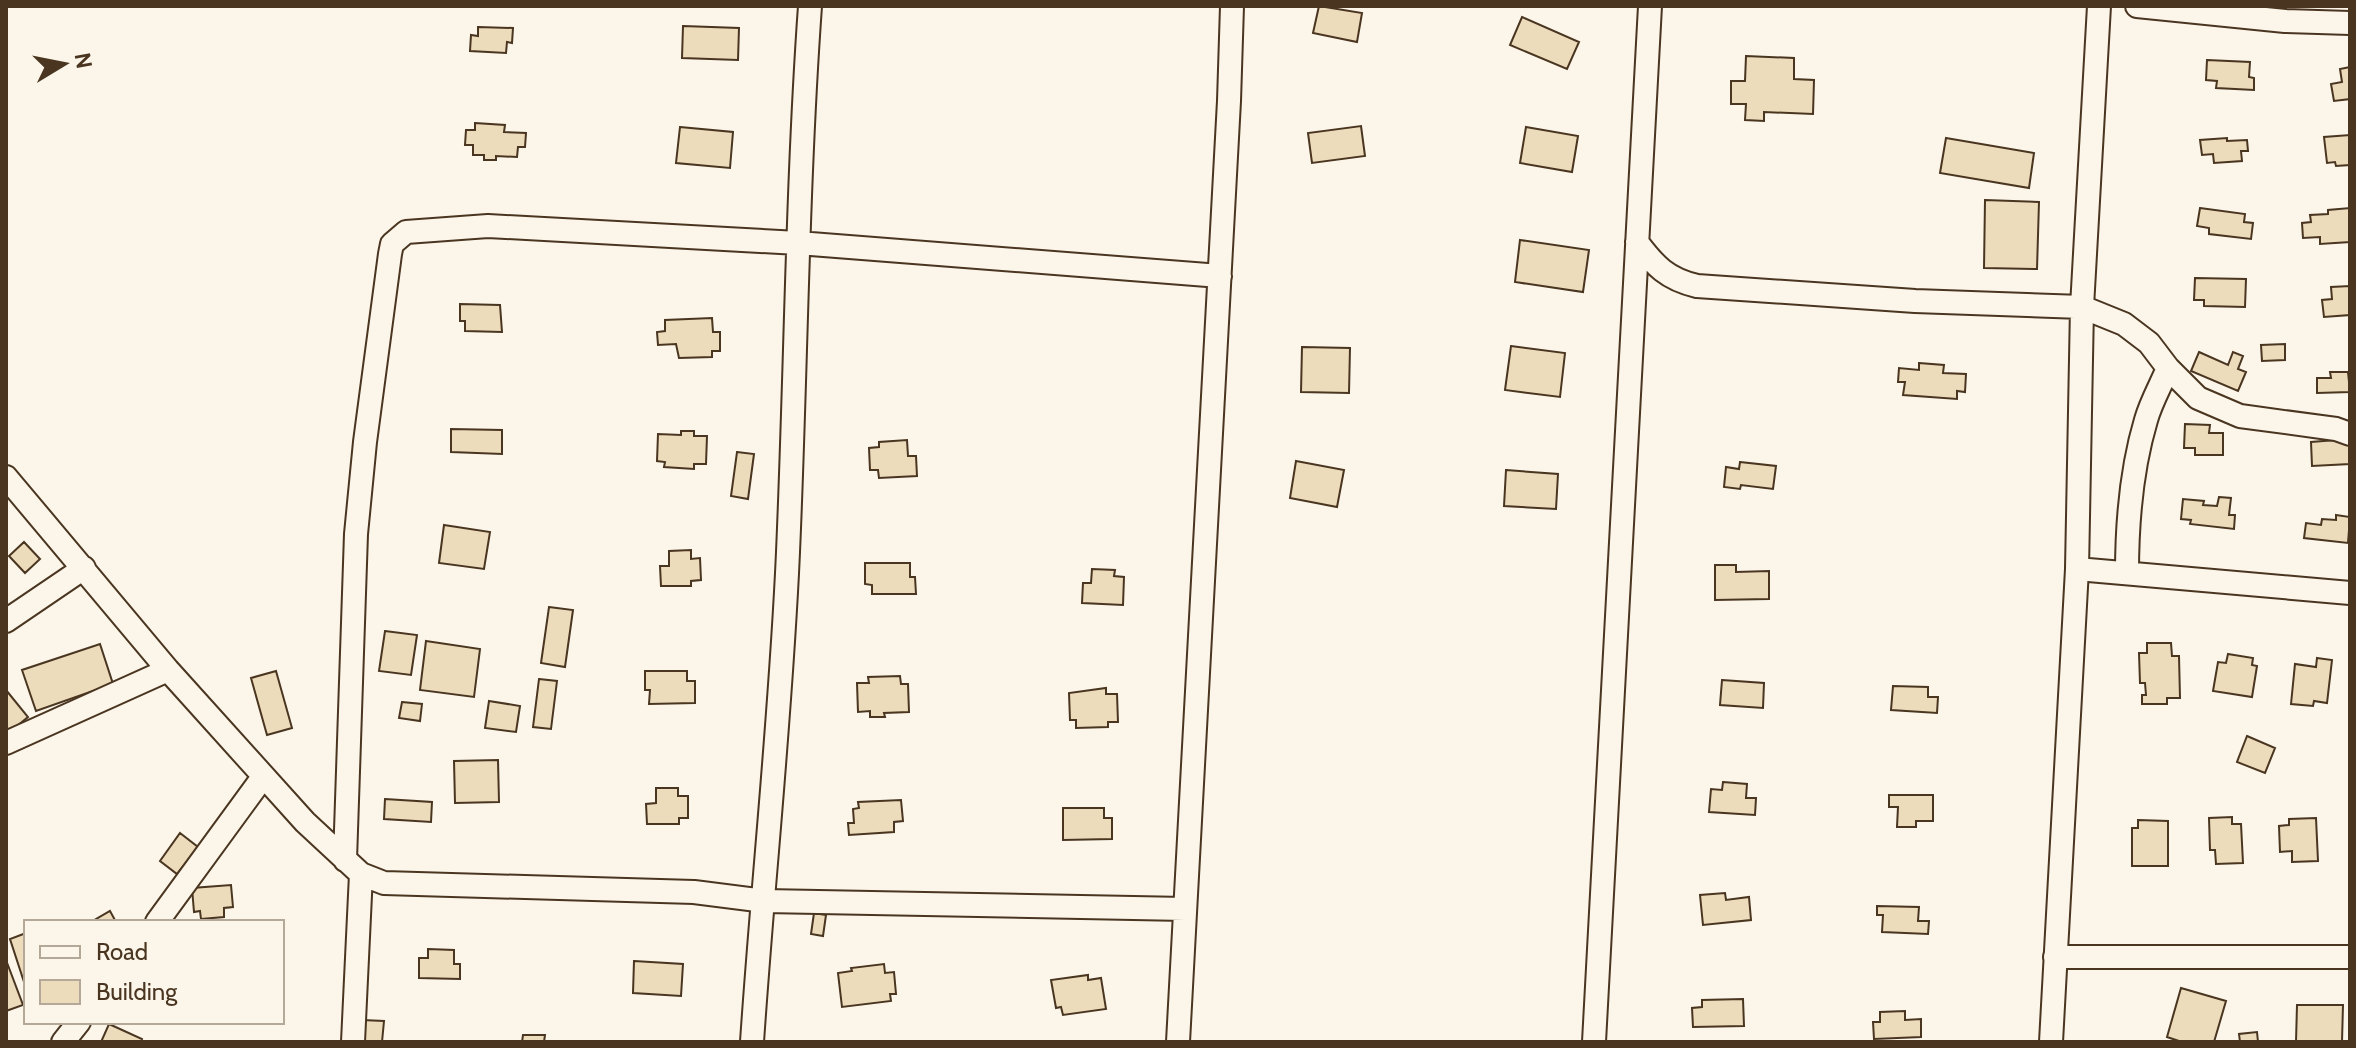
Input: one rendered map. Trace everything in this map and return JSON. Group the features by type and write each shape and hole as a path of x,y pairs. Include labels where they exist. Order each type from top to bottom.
{"street":[{"path":"752,1042 765,901 788,554 798,243 810,6"},
{"path":"1178,1042 1232,6"},
{"path":"1594,1042 1650,6"},
{"path":"2051,1042 2077,569 2082,307 2099,6"},
{"path":"2137,6 2285,21 2350,23"},
{"path":"353,1042 356,534 365,442 392,244 399,236 420,229 488,226 798,243 1220,276"},
{"path":"1637,242 1649,259 1673,280 1697,286 1915,301 2082,307 2124,324 2149,343 2168,368 2198,398 2240,416 2336,429 2350,434"},
{"path":"2127,573 2127,522 2136,463 2146,417 2168,368"},
{"path":"6,477 168,670 263,777 353,867 384,883 694,892 765,901 1185,909"},
{"path":"6,621 84,568"},
{"path":"2077,569 2350,593"},
{"path":"6,743 168,670"},
{"path":"158,920 263,777"},
{"path":"2055,957 2350,957"},
{"path":"63,1042 77,1024"}],"building":[{"path":"1319,6 1362,13 1357,42 1313,33"},
{"path":"1522,17 1579,42 1567,69 1510,45"},
{"path":"683,26 739,28 738,60 682,58"},
{"path":"478,27 513,28 512,43 507,42 506,53 470,51 471,35 478,36"},
{"path":"1746,56 1794,58 1794,79 1814,80 1813,114 1764,112 1764,121 1745,120 1746,104 1731,104 1731,81 1745,81"},
{"path":"2207,60 2250,62 2249,77 2254,78 2254,90 2216,88 2217,81 2206,80"},
{"path":"2350,67 2350,99 2334,101 2331,84 2342,82 2340,69"},
{"path":"475,123 505,125 504,132 526,133 525,147 518,147 517,157 496,156 496,160 484,160 484,155 473,155 473,145 465,145 466,130 475,130"},
{"path":"1361,126 1365,156 1312,163 1308,133"},
{"path":"680,127 733,132 730,168 676,163"},
{"path":"1526,127 1578,136 1572,172 1520,163"},
{"path":"2350,135 2350,165 2327,163 2324,137"},
{"path":"1946,138 2034,153 2029,188 1940,173"},
{"path":"2227,138 2227,141 2247,140 2248,151 2241,151 2242,161 2214,163 2213,154 2202,155 2200,140"},
{"path":"1985,200 2039,202 2037,269 1984,268"},
{"path":"2200,208 2245,214 2244,222 2253,223 2251,239 2209,234 2209,228 2197,226"},
{"path":"2350,208 2350,242 2320,244 2320,237 2303,238 2302,223 2311,222 2310,215"},
{"path":"1520,240 1589,250 1583,292 1515,282"},
{"path":"2195,278 2246,279 2245,307 2204,306 2204,300 2194,300"},
{"path":"2350,286 2350,315 2324,317 2322,300 2332,299 2331,287"},
{"path":"460,304 500,305 502,332 465,331 465,321 460,321"},
{"path":"712,318 713,332 720,332 720,351 712,351 712,357 679,358 676,344 658,345 657,332 665,331 665,320"},
{"path":"2285,344 2285,360 2262,361 2261,345"},
{"path":"1511,346 1565,353 1560,397 1505,390"},
{"path":"1302,347 1350,348 1349,393 1301,392"},
{"path":"2199,352 2228,365 2233,352 2243,356 2238,369 2246,372 2238,391 2191,371"},
{"path":"1919,363 1944,365 1943,373 1966,374 1965,392 1957,391 1957,399 1903,395 1905,382 1898,382 1899,368 1919,370"},
{"path":"2330,372 2348,372 2350,392 2317,393 2317,378 2331,378"},
{"path":"2185,424 2210,425 2209,433 2223,433 2223,455 2195,455 2195,448 2184,448"},
{"path":"451,429 502,430 502,454 451,452"},
{"path":"681,431 694,431 694,436 707,436 706,464 694,464 694,469 664,467 665,462 657,461 658,434 681,435"},
{"path":"2349,439 2350,464 2312,466 2311,442"},
{"path":"907,440 908,456 916,456 917,476 879,478 878,470 870,470 869,448 879,447 879,442"},
{"path":"737,452 754,454 748,499 731,496"},
{"path":"1296,461 1344,470 1337,507 1290,498"},
{"path":"1740,462 1776,466 1773,489 1741,485 1740,489 1724,487 1726,467 1739,469"},
{"path":"1506,470 1558,474 1556,509 1504,506"},
{"path":"2219,497 2231,498 2229,515 2235,515 2234,529 2190,524 2191,520 2181,519 2183,499 2217,506"},
{"path":"2336,515 2350,517 2348,543 2304,538 2306,523 2321,525 2322,519 2336,520"},
{"path":"444,525 490,532 484,569 439,563"},
{"path":"24,542 40,559 25,573 9,556"},
{"path":"691,550 691,559 700,558 701,580 691,581 691,586 661,586 660,566 669,566 669,551"},
{"path":"865,563 910,563 910,577 915,577 916,594 872,594 872,585 865,584"},
{"path":"1715,565 1736,565 1736,572 1769,571 1769,599 1715,600"},
{"path":"1092,569 1115,570 1114,576 1124,577 1123,605 1082,603 1083,583 1091,583"},
{"path":"549,607 573,610 565,667 541,663"},
{"path":"385,631 417,635 411,675 379,671"},
{"path":"426,641 480,649 474,697 420,690"},
{"path":"2147,643 2171,643 2172,656 2179,656 2180,698 2167,698 2167,704 2142,704 2142,695 2146,695 2145,683 2140,683 2139,653 2147,653"},
{"path":"100,644 113,684 36,711 22,670"},
{"path":"2228,654 2253,658 2252,665 2257,666 2252,697 2213,691 2218,662 2226,663"},
{"path":"2317,658 2332,660 2327,703 2314,701 2313,706 2291,704 2295,664 2316,667"},
{"path":"276,671 292,728 267,735 251,678"},
{"path":"645,671 687,671 687,681 695,681 695,703 649,704 650,690 645,690"},
{"path":"900,676 901,684 908,684 909,712 870,717 870,711 858,712 857,683 869,683 868,677"},
{"path":"539,679 557,681 551,729 533,727"},
{"path":"1722,680 1764,683 1763,708 1720,705"},
{"path":"1893,686 1928,687 1928,697 1938,697 1937,713 1891,710"},
{"path":"1106,688 1106,694 1117,694 1118,722 1108,722 1108,727 1076,728 1076,720 1070,720 1069,693"},
{"path":"6,690 28,717 6,735"},
{"path":"489,701 520,706 516,732 485,728"},
{"path":"402,702 422,704 420,721 399,718"},
{"path":"2247,736 2275,748 2265,773 2237,762"},
{"path":"498,760 499,802 455,803 454,761"},
{"path":"1723,782 1747,784 1746,798 1756,798 1755,815 1709,812 1711,789 1722,790"},
{"path":"656,788 678,788 678,796 688,796 688,818 679,818 679,824 647,824 646,804 656,803"},
{"path":"1889,795 1933,795 1933,821 1916,821 1916,827 1897,827 1898,807 1889,807"},
{"path":"385,799 432,802 431,822 384,819"},
{"path":"901,800 903,821 894,822 894,832 849,835 848,823 854,823 853,809 859,808 858,802"},
{"path":"1063,808 1104,808 1104,818 1112,818 1112,839 1063,840"},
{"path":"2232,817 2232,824 2241,824 2243,863 2216,864 2215,850 2210,850 2209,818"},
{"path":"2316,818 2318,861 2292,862 2292,851 2280,852 2279,826 2289,825 2289,819"},
{"path":"2138,820 2168,821 2168,866 2132,866 2132,828 2138,828"},
{"path":"180,833 198,847 177,874 160,861"},
{"path":"231,885 233,907 224,908 224,917 201,919 200,911 194,912 192,888"},
{"path":"1725,893 1726,900 1749,897 1751,920 1703,925 1700,895"},
{"path":"1877,906 1919,907 1918,921 1929,921 1928,934 1882,932 1883,915 1877,915"},
{"path":"110,911 115,920 94,920"},
{"path":"814,913 826,915 823,936 811,934"},
{"path":"24,934 24,982 10,939"},
{"path":"428,949 454,950 454,964 460,964 460,979 419,978 419,958 428,958"},
{"path":"6,960 23,1005 6,1011"},
{"path":"634,961 683,964 681,996 633,993"},
{"path":"884,964 885,973 894,972 896,994 890,994 891,1001 842,1007 838,973 852,971 851,968"},
{"path":"1088,975 1088,980 1101,978 1106,1009 1063,1015 1061,1007 1056,1008 1051,980"},
{"path":"2181,988 2226,1001 2214,1042 2182,1042 2167,1037"},
{"path":"1743,999 1744,1026 1693,1027 1692,1008 1702,1007 1702,1000"},
{"path":"2297,1005 2343,1005 2342,1042 2296,1042"},
{"path":"1905,1011 1905,1020 1921,1019 1921,1037 1874,1039 1873,1022 1880,1022 1880,1012"},
{"path":"362,1020 384,1021 382,1042 361,1042"},
{"path":"109,1024 142,1039 141,1042 101,1042"},
{"path":"2257,1032 2258,1042 2240,1042 2239,1034"},
{"path":"523,1035 545,1035 544,1042 522,1042"}]}
